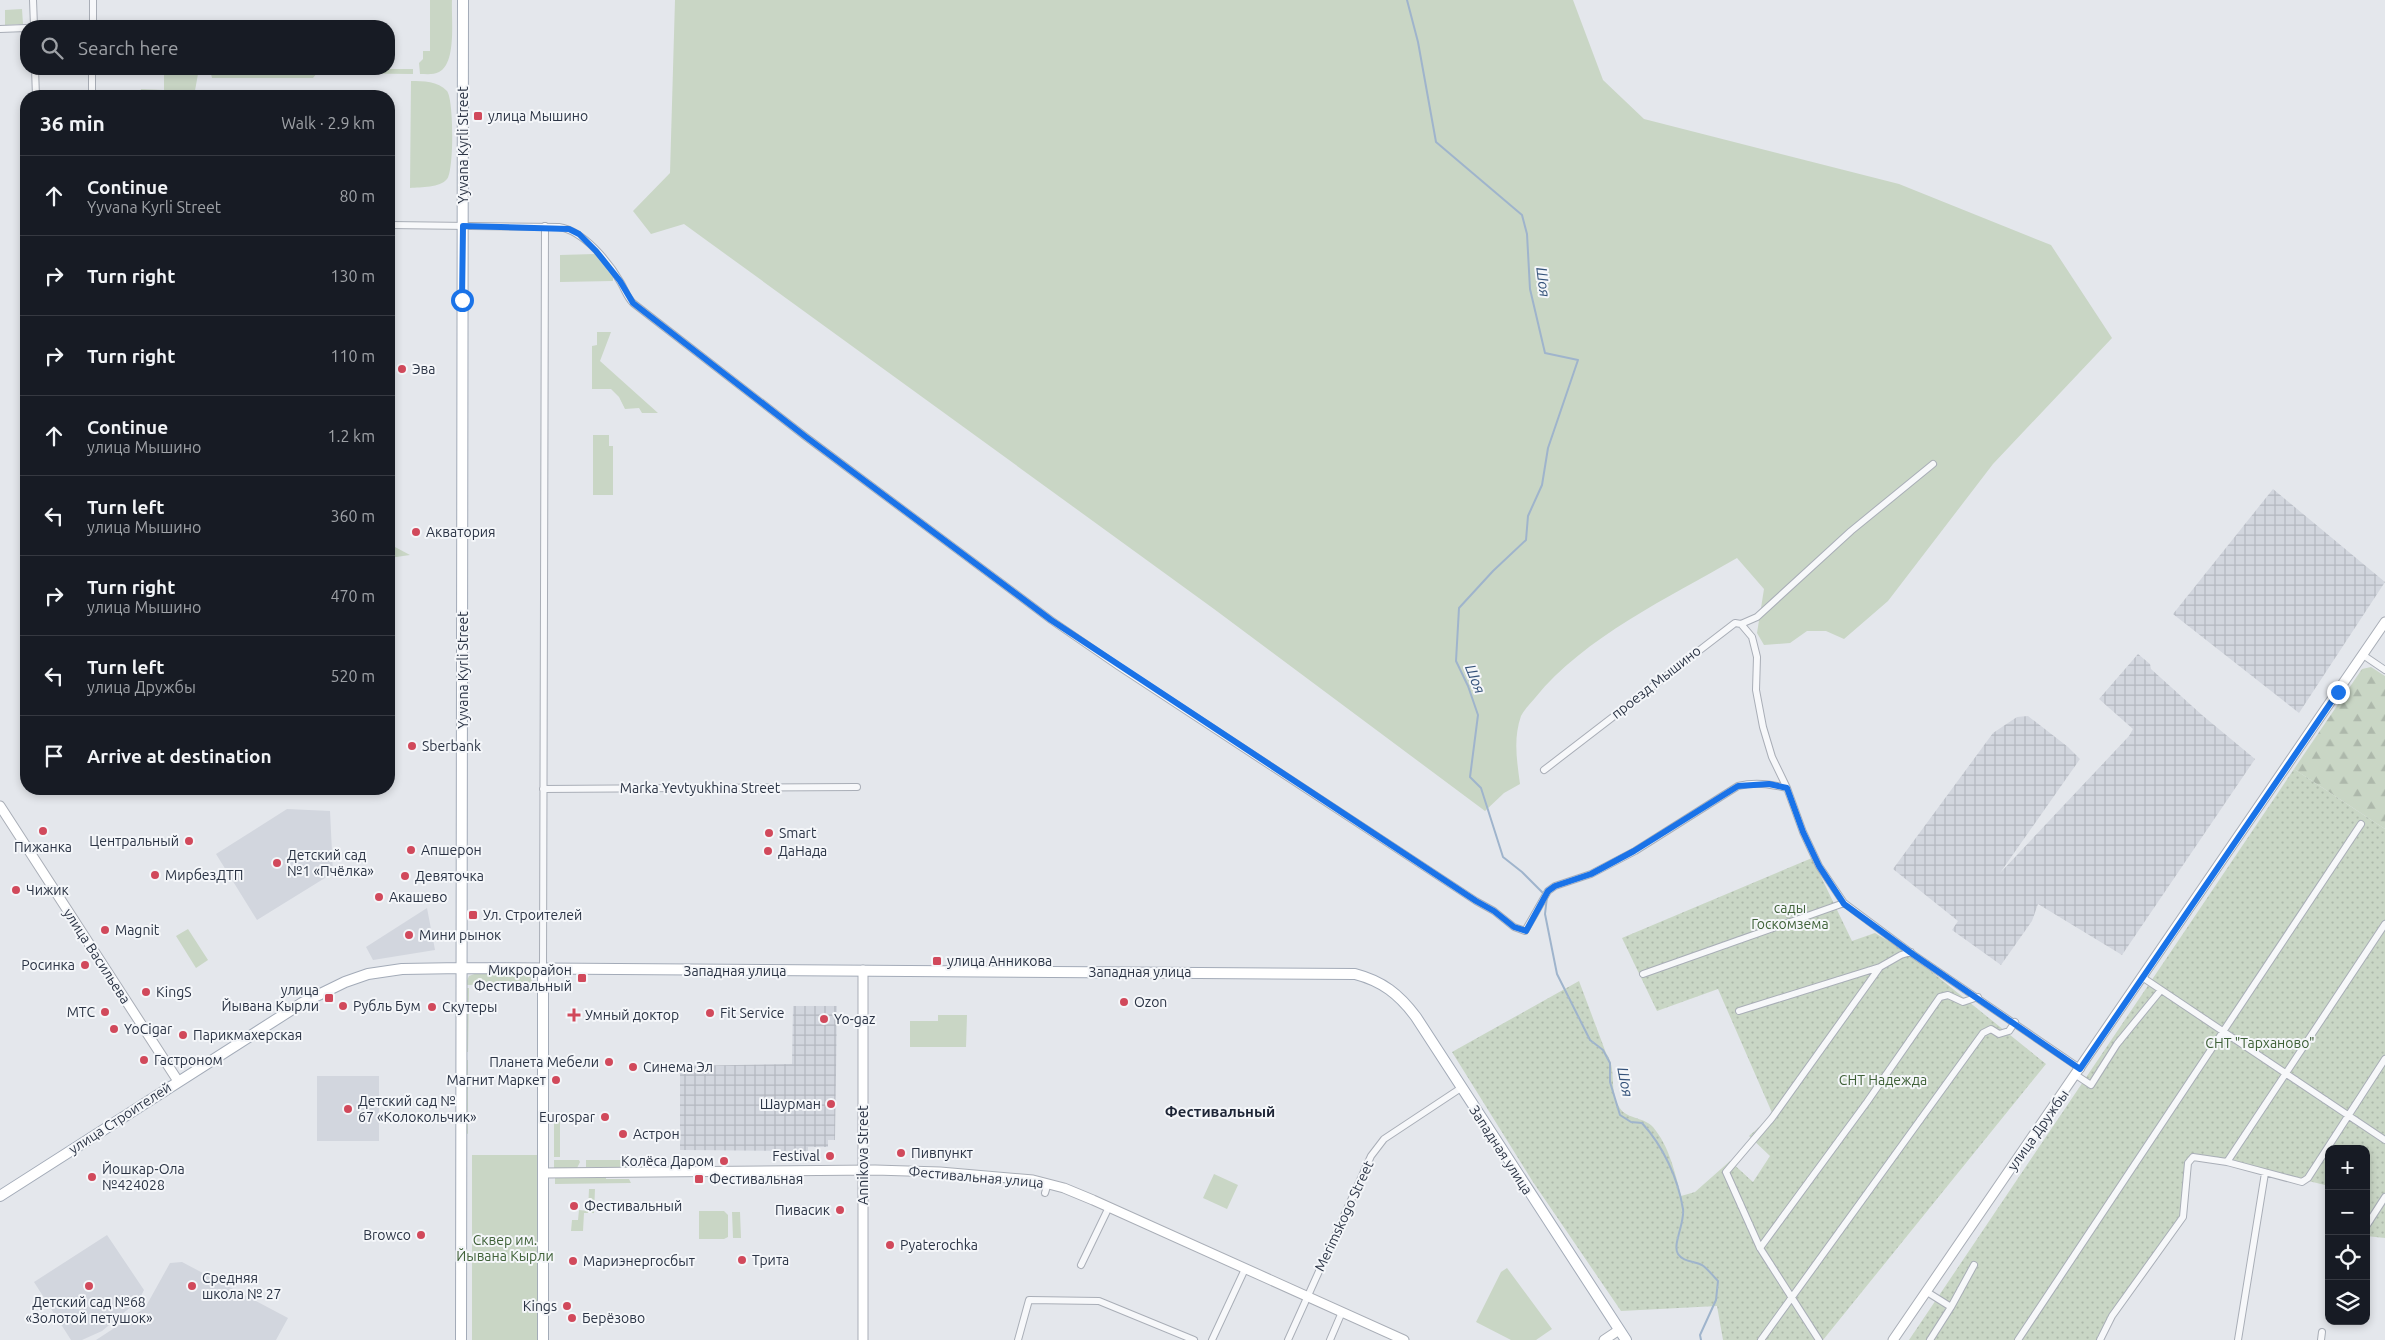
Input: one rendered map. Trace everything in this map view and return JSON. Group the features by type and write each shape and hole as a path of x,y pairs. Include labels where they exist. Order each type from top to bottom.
{"main road":[{"name":"Yyvana Kyrli Street","path":"461,1340 463,0"},
{"name":"Западная улица","path":"462,968 1355,974 1379,982 1398,995 1416,1017 1626,1340"},
{"name":"улица Строителей","path":"0,1196 286,1012 345,982 384,971 462,968"},
{"path":"543,970 543,1340"}],"street":[{"path":"33,0 34,20"},
{"path":"93,0 93,20"},
{"path":"0,29 20,28"},
{"path":"35,75 36,90"},
{"path":"92,75 92,90"},
{"path":"395,226 545,226 569,229 579,234 596,251 620,281 630,301 806,437 1051,620 1476,901 1494,911 1519,930 1526,931 1548,891 1555,886 1591,874 1634,851 1738,786 1769,784 1787,788"},
{"path":"543,970 545,226"},
{"name":"проезд Мышино","path":"1544,770 1728,626 1735,623 1741,624 1757,617 1851,531 1934,464"},
{"name":"улица Дружбы","path":"1893,1340 2385,622"},
{"path":"1741,624 1752,637 1757,656 1756,690 1763,727 1772,756 1819,866 1844,904 1910,952 2015,1022 2078,1072 2091,1085 2117,1044 2161,990"},
{"path":"2363,655 2385,670"},
{"name":"Marka Yevtyukhina Street","path":"543,789 857,787"},
{"name":"улица Васильева","path":"0,806 178,1081"},
{"path":"2018,1340 2361,824"},
{"path":"1643,974 1844,904"},
{"path":"2227,1162 2385,924"},
{"path":"1739,1011 1880,967 1910,952"},
{"path":"1820,1340 1760,1248 1726,1172 1772,1118 1880,967"},
{"name":"Annikova Street","path":"863,970 863,1340"},
{"path":"2142,977 2385,1140"},
{"path":"1760,1248 1867,1102 1940,997 1948,995 1963,1002 1978,997"},
{"path":"1761,1340 1983,1033 1992,1029 1999,1034 2009,1031 2015,1022"},
{"path":"2100,1340 2112,1316 2183,1218 2188,1163 2193,1157 2227,1162 2302,1182 2308,1178 2385,1059"},
{"name":"Merimskogo Street","path":"1288,1340 1371,1156 1384,1139 1462,1088"},
{"name":"Фестивальная улица","path":"544,1173 862,1170 983,1175 1048,1183 1109,1207 1245,1270 1404,1340"},
{"path":"2238,1340 2265,1173"},
{"path":"1045,1193 1048,1183"},
{"path":"2370,1220 2385,1197"},
{"path":"1081,1264 1109,1207"},
{"path":"1930,1340 1974,1265"},
{"path":"1212,1340 1245,1270"},
{"path":"1927,1292 1951,1306"},
{"path":"1018,1340 1029,1300 1100,1301 1194,1340"},
{"path":"1330,1340 1342,1312"},
{"path":"1604,1340 1619,1330"},
{"path":"2321,1340 2322,1332"}],"shaded area":[{"path":"2273,489 2385,582 2299,713 2173,614"},
{"path":"2138,654 2150,664 2151,669 2202,715 2255,759 2122,955 2038,904 2032,921 2001,965 1952,930 1958,921 1893,869 1993,733 2017,717 2028,716 2068,747 2080,759 2000,873 2129,736 2133,729 2099,699"},
{"name":"Детский сад №1 «Пчёлка»","path":"287,809 330,811 333,873 257,920 216,854"},
{"name":"Мини рынок","path":"427,908 435,950 373,960 366,947"},
{"path":"793,1006 837,1006 835,1140 828,1140 828,1147 808,1147 808,1151 680,1150 680,1066 792,1064"},
{"name":"Детский сад № 67 «Колокольчик»","path":"317,1076 379,1076 379,1141 317,1141"},
{"name":"Детский сад №68 «Золотой петушок»","path":"107,1235 144,1290 139,1300 102,1331 82,1340 71,1340 34,1282"},
{"name":"Средняя школа № 27","path":"182,1262 288,1318 276,1340 96,1340 145,1308 170,1263"}],"green space":[{"path":"430,0 452,0 451,50 445,67 439,72 420,74 419,63 423,59 423,51 430,51"},
{"path":"675,0 1573,0 1603,80 1644,119 1899,184 2051,245 2112,338 1993,464 1888,601 1844,639 1826,631 1807,631 1790,643 1764,645 1757,633 1764,589 1737,558 1629,620 1603,637 1555,676 1521,716 1516,742 1520,784 1504,793 1485,811 1214,609 684,224 651,234 633,211 670,173"},
{"path":"22,9 23,20 20,20 20,24 5,25 5,10"},
{"path":"395,69 413,69 413,74 395,74"},
{"path":"164,75 198,75 195,90 164,90"},
{"path":"211,75 315,75 313,78 212,78"},
{"path":"411,81 435,83 447,91 449,97 452,121 451,163 447,179 435,186 410,188"},
{"path":"595,254 613,277 613,281 560,282 560,255"},
{"path":"597,332 611,332 600,361 658,413 642,413 639,408 625,409 619,397 611,389 592,389 592,346 597,345"},
{"path":"593,435 609,435 609,446 613,446 613,495 593,495"},
{"path":"395,547 410,555 395,557"},
{"path":"2371,667 2385,676 2385,829 2294,769 2362,669"},
{"name":"СНТ \"Тарханово\"","path":"2294,769 2385,829 2385,1238 2370,1236 2370,1145 2325,1145 2325,1185 2193,1153 2187,1164 2182,1217 2098,1335 2097,1340 1909,1340"},
{"name":"СНТ Надежда","path":"1812,858 1852,941 1875,933 1907,952 2046,1064 1823,1340 1723,1340 1717,1306 1621,1311 1533,1182 1452,1052 1579,981 1611,1065 1615,1098 1618,1105 1625,1113 1649,1124 1659,1134 1671,1160 1681,1196 1695,1192 1730,1161 1753,1182 1770,1156 1749,1136 1773,1115 1718,989 1657,1011 1622,938"},
{"path":"188,929 208,960 196,968 176,936"},
{"path":"477,973 525,973 530,976 533,984 465,985 469,976"},
{"path":"465,988 469,988 468,1052 464,1052"},
{"path":"938,1015 967,1015 966,1047 910,1047 910,1021 938,1021"},
{"path":"464,1060 468,1060 468,1134 464,1132"},
{"path":"554,1118 560,1118 560,1157 554,1157"},
{"name":"Сквер им. Йывана Кырли","path":"472,1155 538,1155 538,1340 472,1340"},
{"path":"554,1160 579,1160 580,1162 577,1168 554,1168"},
{"path":"586,1160 649,1160 649,1167 586,1167"},
{"path":"1214,1174 1238,1185 1227,1209 1203,1198"},
{"path":"606,1175 606,1179 629,1179 631,1183 555,1184 555,1176"},
{"path":"589,1189 595,1189 594,1213 584,1213 583,1231 571,1231 572,1220 578,1220 579,1210 588,1211"},
{"path":"699,1211 724,1211 728,1215 728,1237 724,1239 699,1239"},
{"path":"732,1212 740,1212 741,1238 733,1238"},
{"path":"1507,1268 1552,1329 1536,1340 1511,1340 1476,1322 1501,1272"}],"waterway":[{"name":"Шоя","path":"1407,0 1418,42 1436,142 1522,215 1527,234 1530,289 1545,353 1578,360 1548,448 1542,485 1528,516 1526,540 1493,571 1459,608 1456,661 1468,686 1478,715 1470,777 1481,788 1503,857 1522,872 1544,894"},
{"name":"Шоя","path":"1547,897 1545,914 1557,974 1590,1040 1603,1050 1610,1063 1610,1082 1620,1115 1631,1122 1642,1123 1657,1142 1673,1174 1683,1209 1677,1245 1678,1254 1686,1260 1702,1265 1718,1281 1716,1300 1700,1335 1701,1340"}],"place":[{"name":"улица Мышино","path":"478,116"},
{"name":"Эва","path":"402,369"},
{"name":"Акватория","path":"416,532"},
{"name":"Sberbank","path":"412,746"},
{"name":"Пижанка","path":"43,831"},
{"name":"Smart","path":"769,833"},
{"name":"Центральный","path":"189,841"},
{"name":"Апшерон","path":"411,850"},
{"name":"ДаНада","path":"768,851"},
{"name":"Детский сад №1 «Пчёлка»","path":"277,863"},
{"name":"МирбезДТП","path":"155,875"},
{"name":"Девяточка","path":"405,876"},
{"name":"Чижик","path":"16,890"},
{"name":"Акашево","path":"379,897"},
{"name":"Ул. Строителей","path":"473,915"},
{"name":"Magnit","path":"105,930"},
{"name":"Мини рынок","path":"409,935"},
{"name":"улица Анникова","path":"937,961"},
{"name":"Росинка","path":"85,965"},
{"name":"Микрорайон Фестивальный","path":"582,978"},
{"name":"KingS","path":"146,992"},
{"name":"улица Йывана Кырли","path":"329,998"},
{"name":"Ozon","path":"1124,1002"},
{"name":"Рубль Бум","path":"343,1006"},
{"name":"Скутеры","path":"432,1007"},
{"name":"МТС","path":"105,1012"},
{"name":"Fit Service","path":"710,1013"},
{"name":"Умный доктор","path":"574,1015"},
{"name":"Yo-gaz","path":"824,1019"},
{"name":"YoCigar","path":"114,1029"},
{"name":"Парикмахерская","path":"183,1035"},
{"name":"Гастроном","path":"144,1060"},
{"name":"Планета Мебели","path":"609,1062"},
{"name":"Синема Эл","path":"633,1067"},
{"name":"Магнит Маркет","path":"556,1080"},
{"name":"Шаурман","path":"831,1104"},
{"name":"Детский сад № 67 «Колокольчик»","path":"348,1109"},
{"name":"Eurospar","path":"605,1117"},
{"name":"Астрон","path":"623,1134"},
{"name":"Пивпункт","path":"901,1153"},
{"name":"Festival","path":"830,1156"},
{"name":"Колёса Даром","path":"724,1161"},
{"name":"Йошкар-Ола №424028","path":"92,1177"},
{"name":"Фестивальная","path":"699,1179"},
{"name":"Фестивальный","path":"574,1206"},
{"name":"Пивасик","path":"840,1210"},
{"name":"Browco","path":"421,1235"},
{"name":"Pyaterochka","path":"890,1245"},
{"name":"Трита","path":"742,1260"},
{"name":"Мариэнергосбыт","path":"573,1261"},
{"name":"Детский сад №68 «Золотой петушок»","path":"89,1286"},
{"name":"Средняя школа № 27","path":"192,1286"},
{"name":"Kings","path":"567,1306"},
{"name":"Берёзово","path":"572,1318"}],"district":[{"name":"Фестивальный","path":"1220,1112"}],"route":[{"path":"462,300 463,226 559,227 579,234 596,251 620,281 630,301 806,437 1051,620 1118,666 1494,911 1519,930 1526,931 1548,891 1555,886 1591,874 1634,851 1738,786 1752,783 1787,788 1803,832 1819,866 1835,894 1844,904 1854,909 1914,955 2015,1022 2080,1069 2338,692"}],"park label":[{"name":"сады Госкомзема","path":"1790,916"}]}
